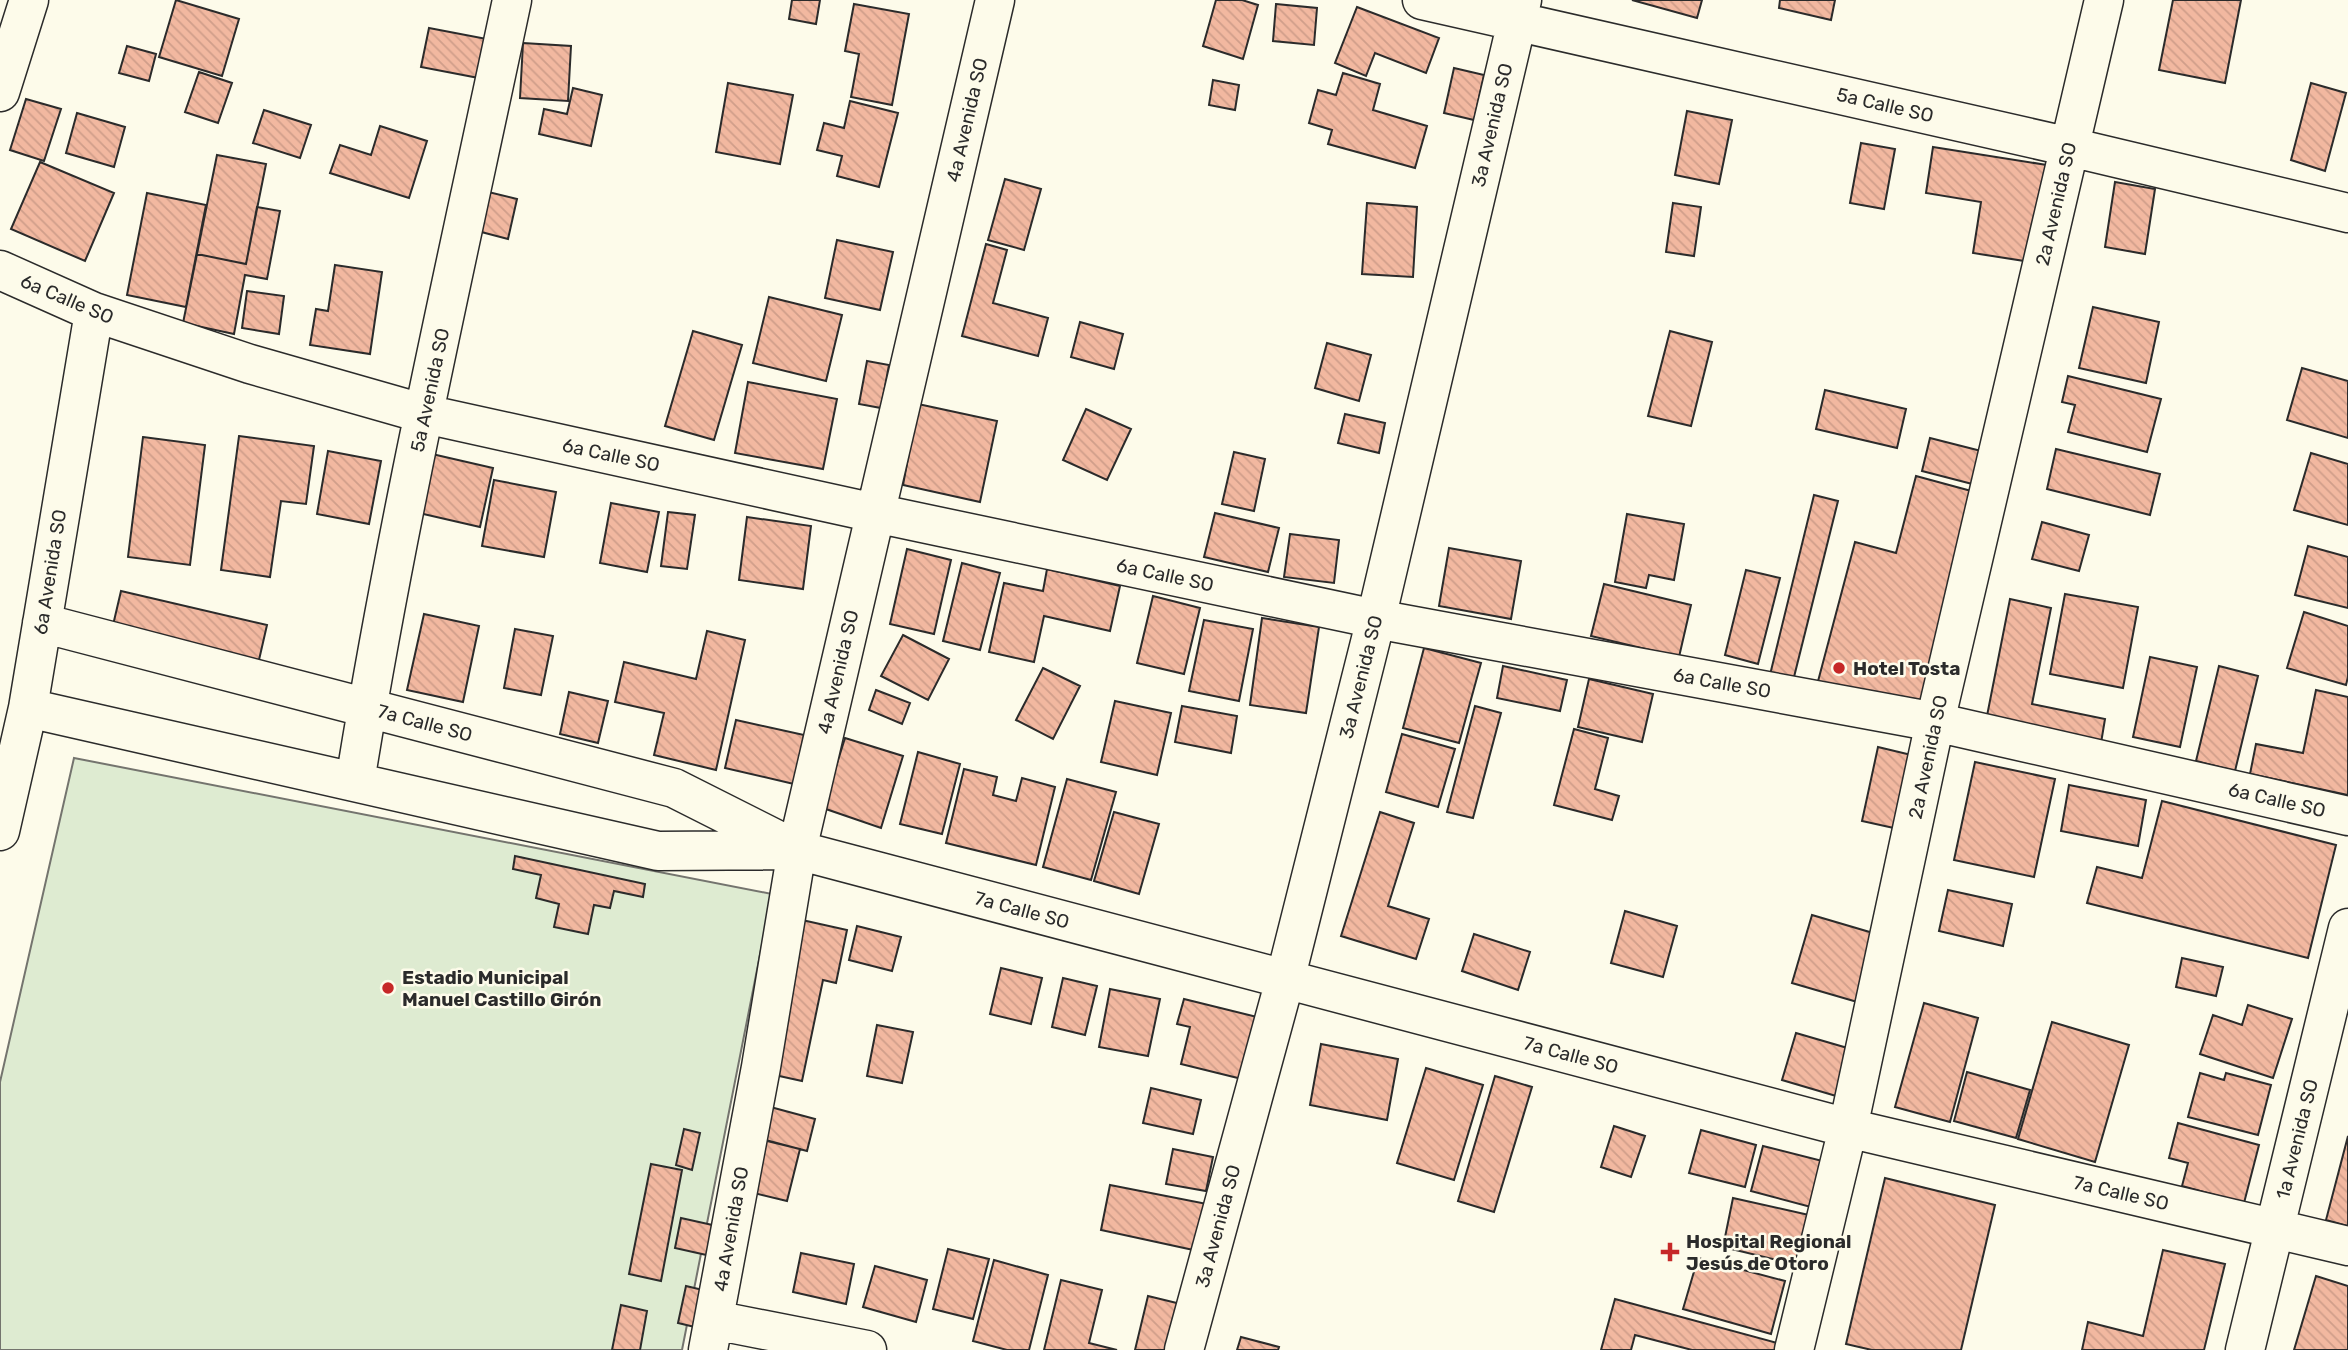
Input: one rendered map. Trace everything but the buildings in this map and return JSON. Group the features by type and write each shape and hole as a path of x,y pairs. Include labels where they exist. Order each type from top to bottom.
{"street":[{"path":"0,92 29,0"},
{"name":"5a Avenida SO","path":"355,782 425,414 512,0"},
{"name":"4a Avenida SO","path":"711,1335 761,1067 797,849 995,0"},
{"name":"5a Calle SO","path":"1422,0 1519,11 2348,213"},
{"name":"2a Avenida SO","path":"1794,1350 1848,1128 1936,722 2104,0"},
{"name":"3a Avenida SO","path":"1184,1350 1285,980 1376,619 1519,11"},
{"name":"6a Calle SO","path":"0,270 94,312 250,364 425,414 1376,619 1936,722 2348,816"},
{"name":"6a Avenida SO","path":"0,831 28,708 94,312"},
{"name":"7a Calle SO","path":"42,623 674,788 797,849 1848,1128 2348,1246"},
{"name":"7a Calle SO","path":"28,708 658,851 797,849"},
{"name":"1a Avenida SO","path":"2245,1350 2348,928"},
{"path":"711,1335 867,1350"}],"green space":[{"name":"Estadio Municipal Manuel Castillo Girón","path":"74,758 772,894 682,1350 0,1350 0,1082"}],"place":[{"name":"Hotel Tosta","path":"1839,668"},
{"name":"Estadio Municipal Manuel Castillo Girón","path":"388,988"},
{"name":"Hospital Regional Jesús de Otoro","path":"1670,1252"}]}
